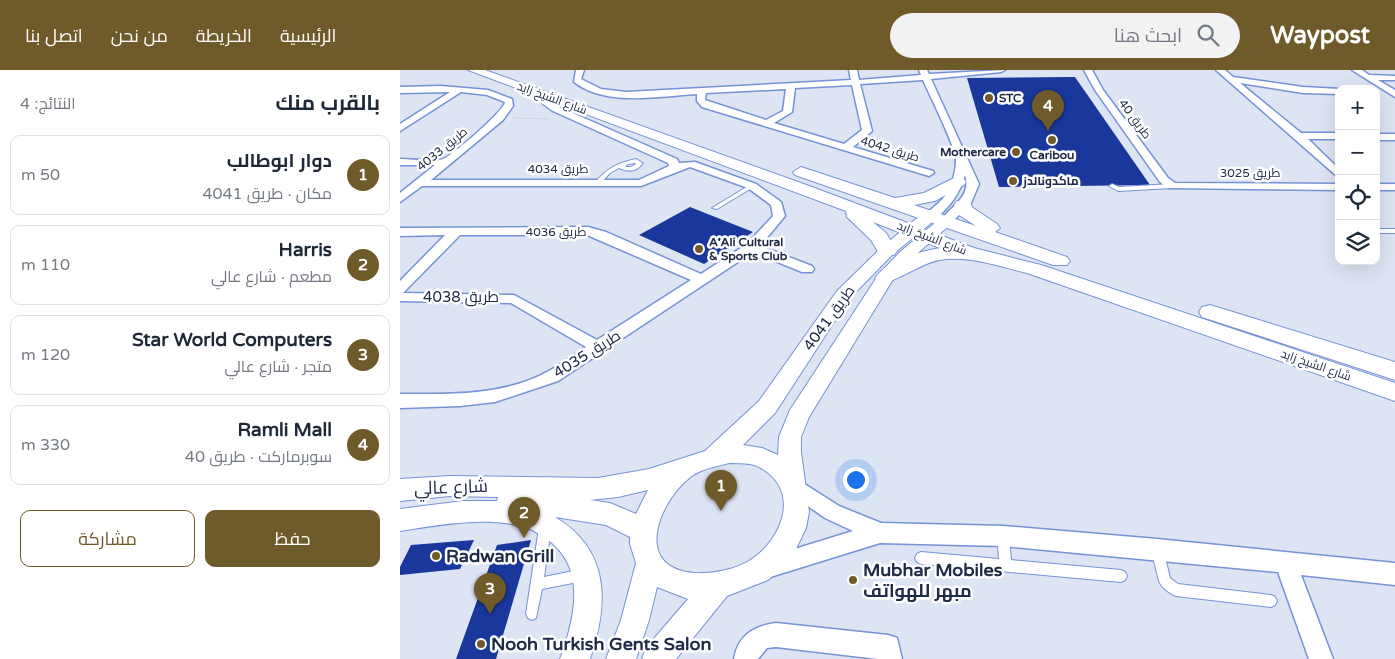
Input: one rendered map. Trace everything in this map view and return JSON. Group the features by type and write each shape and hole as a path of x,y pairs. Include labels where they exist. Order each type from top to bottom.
{"main road":[{"name":"شارع الشيخ زايد","path":"474,70 837,202 1027,250 1395,371"},
{"name":"شارع الشيخ زايد","path":"501,70 771,162"},
{"name":"شارع الشيخ زايد","path":"790,168 892,203 967,252 1034,268 1395,392"},
{"path":"892,203 929,197 958,182"},
{"path":"806,190 839,195 1021,256 1090,272"},
{"path":"837,202 865,222 879,237 887,251"},
{"path":"964,205 966,211 971,216 1027,250"},
{"path":"885,278 896,268 914,261 948,253 967,252"}],"street":[{"path":"580,70 576,78 581,84 602,92 617,94 857,82 926,74 1001,70"},
{"path":"853,70 857,82"},
{"name":"طريق 40","path":"1088,70 1099,90 1168,183"},
{"path":"1220,70 1300,136 1335,171"},
{"path":"1356,70 1392,92"},
{"name":"طريق 4041","path":"712,458 734,440 767,407 843,295 887,251 964,205 972,192 971,176 961,158 926,74"},
{"path":"1368,77 1395,78"},
{"path":"1231,79 1303,90 1335,91"},
{"name":"طريق 4042","path":"845,148 867,131 857,82"},
{"path":"766,124 787,112 791,86"},
{"path":"400,90 484,92 504,96 509,101 509,106 500,118"},
{"path":"402,126 457,91"},
{"name":"طريق 4042","path":"702,91 701,101 704,105 929,173"},
{"path":"539,94 546,103 556,109 673,160 675,168"},
{"name":"طريق 4033","path":"400,199 500,118"},
{"path":"1300,136 1335,136"},
{"path":"1380,137 1395,137"},
{"name":"طريق 4041","path":"796,486 789,452 790,437 798,416 885,278 944,206 958,182 961,158"},
{"path":"400,162 446,162"},
{"name":"طريق 4034","path":"421,183 641,183 675,168 690,164"},
{"name":"طريق 4035","path":"400,401 474,400 501,396 527,388 552,377 599,348 752,247 779,216 777,204 752,186 690,164"},
{"name":"طريق 3025","path":"1168,183 1335,187"},
{"path":"1380,187 1394,188"},
{"name":"طريق 4036","path":"400,232 594,232 702,280"},
{"name":"طريق 4038","path":"400,289 456,232"},
{"path":"752,247 807,269"},
{"name":"طريق 4038","path":"400,297 496,297 514,299 599,348"},
{"path":"621,659 635,620 649,564 642,530 654,500 679,471 712,458 729,454 749,455 765,459 781,470 796,486 832,512 880,532"},
{"name":"شارع عالي","path":"400,490 450,485 535,489 600,489 630,484 679,471"},
{"path":"762,568 786,542 796,521 798,502 796,486"},
{"name":"شارع عالي","path":"400,507 456,500 484,499 544,516 610,514 642,530"},
{"path":"400,520 460,512 544,516 577,552 588,574 589,612 582,642 575,659"},
{"path":"649,564 661,576 676,583 696,588 742,578 762,568 880,532 1003,536 1157,549 1395,574"},
{"path":"1286,563 1320,659"},
{"path":"657,659 719,584"},
{"path":"746,659 748,653 761,637 776,635 888,647 890,659"}],"lane":[{"path":"598,183 608,172 623,164"},
{"path":"1112,186 1118,189 1168,183"},
{"path":"715,208 752,186"},
{"path":"1380,231 1395,231"},
{"path":"532,614 544,516"},
{"path":"1003,536 1005,565"},
{"path":"1157,549 1165,581 1176,590 1271,601"},
{"path":"921,558 1121,576"},
{"path":"536,584 588,574"}],"path":[{"path":"500,118 554,119"}],"building":[{"path":"1075,77 1150,185 999,187 967,78"},
{"name":"A'Ali Cultural & Sports Club","path":"690,207 753,232 704,264 639,235"},
{"name":"Radwan Grill","path":"474,540 460,569 400,575 400,567 411,545"},
{"path":"531,540 496,659 456,659 497,545"}],"place":[{"name":"STC","path":"989,98"},
{"name":"Ramli Mall","path":"1048,131"},
{"name":"Caribou","path":"1052,140"},
{"name":"Mothercare","path":"1016,152"},
{"name":"ماكدونالدز","path":"1013,181"},
{"name":"A'Ali Cultural & Sports Club","path":"699,249"},
{"name":"دوار ابوطالب","path":"721,511"},
{"name":"Harris","path":"524,538"},
{"name":"Radwan Grill","path":"436,556"},
{"name":"Mubhar Mobiles مبهر للهواتف","path":"853,580"},
{"name":"Star World Computers","path":"490,614"},
{"name":"Nooh Turkish Gents Salon","path":"481,644"}]}
